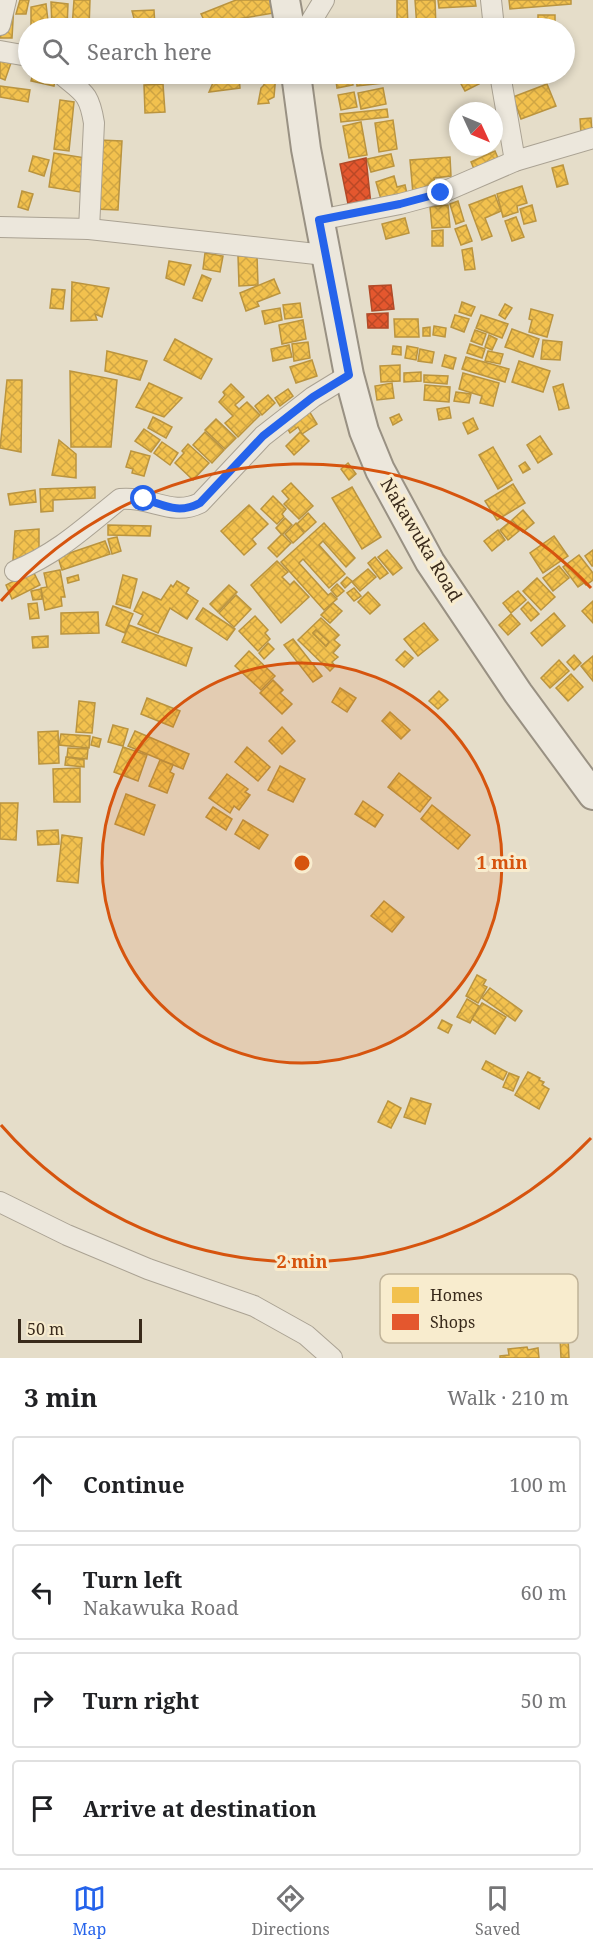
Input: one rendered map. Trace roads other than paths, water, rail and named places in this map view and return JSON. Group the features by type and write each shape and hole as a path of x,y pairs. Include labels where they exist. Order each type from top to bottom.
{"main road":[{"path":"285,0 288,18"},
{"name":"Nakawuka Road","path":"297,84 306,149 349,375 364,431 380,470 410,529 430,562 518,693 593,795"}],"street":[{"path":"0,25 6,0"},
{"path":"313,18 324,0"},
{"path":"491,0 493,18"},
{"path":"0,51 18,54"},
{"path":"75,84 88,97 94,123 89,228"},
{"path":"502,84 515,161"},
{"path":"319,220 400,204 441,193 515,161 593,138"},
{"path":"0,227 89,228 325,255"},
{"path":"15,571 68,543 120,499 144,499 179,510 200,503 263,436 313,397 349,375"},
{"path":"0,1202 68,1235 148,1269 254,1306 306,1335 332,1358"}]}
